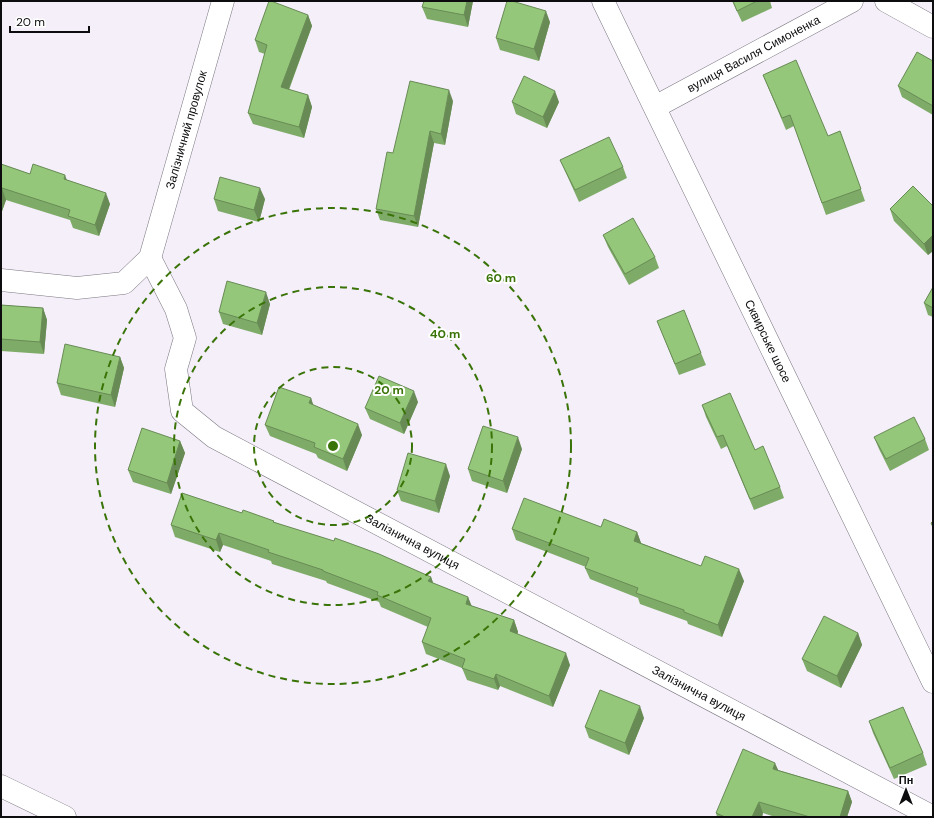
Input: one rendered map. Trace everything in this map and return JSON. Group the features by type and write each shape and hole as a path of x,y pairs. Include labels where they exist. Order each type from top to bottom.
{"street":[{"name":"Залізничний провулок","path":"150,258 223,1"},
{"name":"Сквирське шосе","path":"603,1 933,682"},
{"name":"вулиця Василя Симоненка","path":"655,107 852,1"},
{"path":"886,1 933,27"},
{"path":"1,280 77,288 124,283 150,258"},
{"name":"Залізнична вулиця","path":"150,258 176,309 185,338 176,370 182,411 214,437 933,817"},
{"path":"1,786 65,817"}],"building":[{"path":"269,1 308,15 281,87 308,95 299,127 248,113 267,45 255,40"},
{"path":"424,1 467,1 464,15 422,7"},
{"path":"507,1 512,1 546,11 534,49 496,38"},
{"path":"733,1 757,1 737,11"},
{"path":"917,52 933,61 933,106 898,86"},
{"path":"796,60 828,136 840,131 861,189 822,203 790,115 782,118 763,75"},
{"path":"524,76 555,91 543,117 512,102"},
{"path":"410,81 449,90 441,134 430,131 414,216 376,209 387,152 393,153"},
{"path":"609,137 623,167 575,190 560,160"},
{"path":"1,164 30,174 33,164 65,175 64,179 106,193 95,225 68,216 70,210 2,188 1,191"},
{"path":"220,177 260,188 254,210 214,199"},
{"path":"913,186 933,206 933,235 924,244 890,209"},
{"path":"633,218 655,257 625,274 603,235"},
{"path":"227,281 266,292 257,323 219,312"},
{"path":"933,287 933,308 924,303"},
{"path":"1,305 43,308 40,342 1,339"},
{"path":"684,310 701,353 675,364 657,321"},
{"path":"65,344 120,357 111,395 57,383"},
{"path":"379,376 414,391 400,423 365,408"},
{"path":"279,387 311,398 309,403 358,424 343,459 314,447 315,443 265,425"},
{"path":"730,393 755,450 763,446 780,487 750,499 723,435 717,437 702,405"},
{"path":"914,417 925,439 886,459 874,437"},
{"path":"483,426 518,437 503,481 468,469"},
{"path":"142,428 180,441 167,483 128,470"},
{"path":"408,453 446,464 435,501 397,490"},
{"path":"182,493 242,513 243,510 274,521 273,522 334,541 335,538 379,554 431,577 428,581 468,597 466,604 514,620 510,631 566,653 549,696 496,674 494,679 462,668 465,659 422,642 431,618 377,595 378,592 323,570 268,552 269,550 219,533 216,540 171,525"},
{"path":"524,498 601,527 604,519 637,532 634,541 701,566 705,556 739,569 718,625 684,612 684,610 636,593 638,588 585,568 589,558 512,529"},
{"path":"824,616 858,633 837,676 802,659"},
{"path":"600,690 640,706 625,743 585,727"},
{"path":"903,707 923,753 890,768 869,721"},
{"path":"743,749 775,763 773,769 848,791 840,817 810,817 759,802 752,817 725,817 716,813"}]}
